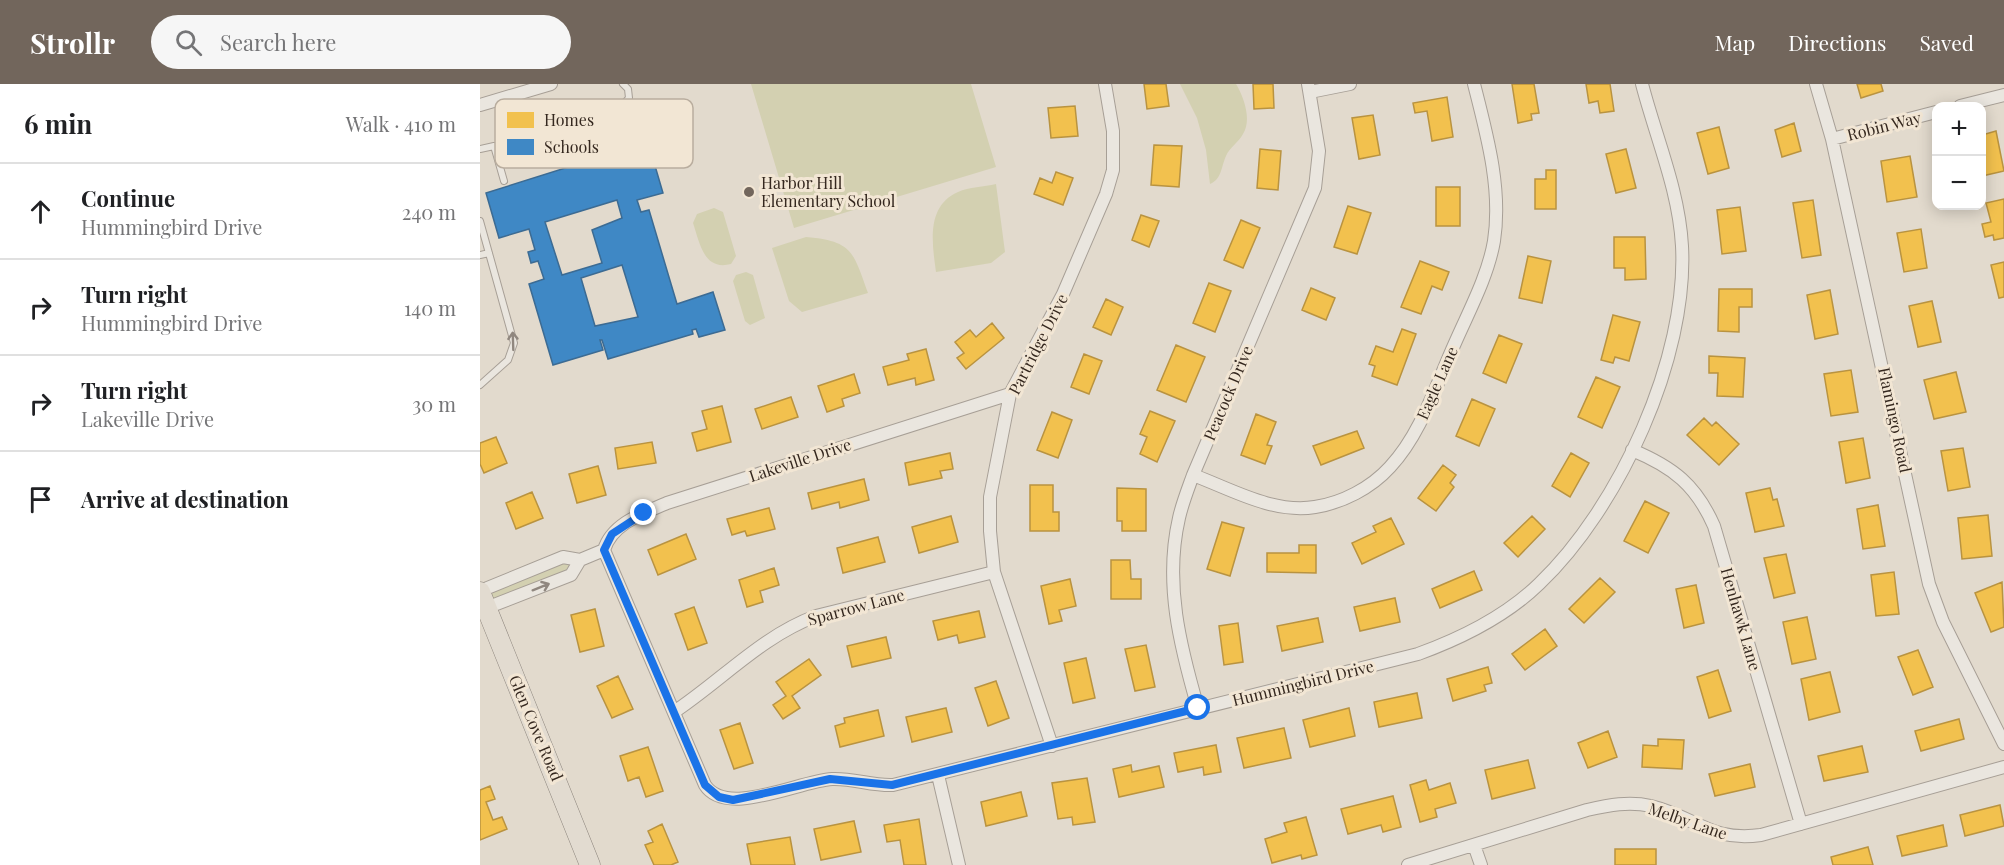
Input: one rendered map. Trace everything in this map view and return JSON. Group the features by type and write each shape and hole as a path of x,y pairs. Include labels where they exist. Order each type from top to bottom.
{"main road":[{"name":"Glen Cove Road","path":"482,601 590,865"}],"street":[{"path":"500,99 551,84"},
{"name":"Partridge Drive","path":"1052,746 994,572 990,531 990,497 1010,394 1063,294 1106,194 1113,170 1113,131 1105,84"},
{"path":"1309,88 1350,84"},
{"name":"Eagle Lane","path":"1193,475 1267,503 1296,508 1315,507 1344,499 1366,487 1389,469 1405,450 1467,315 1494,242 1496,211 1493,172 1474,84"},
{"name":"Hummingbird Drive","path":"604,550 705,785 713,794 725,800 741,799 830,779 885,785 938,775 1418,654 1450,643 1499,616 1538,585 1573,549 1598,512 1632,450 1662,377 1671,348 1682,285 1682,246 1677,207 1642,84"},
{"name":"Flamingo Road","path":"1816,84 1832,139 1929,584 1943,622 2004,744"},
{"name":"Peacock Drive","path":"1198,708 1179,643 1174,602 1174,568 1179,519 1193,475 1316,188 1319,151 1309,88"},
{"path":"1976,102 2004,95"},
{"path":"480,105 495,101"},
{"name":"Robin Way","path":"1832,139 1932,113"},
{"name":"Lakeville Drive","path":"604,550 612,534 623,524 667,503 1010,394"},
{"name":"Henhawk Lane","path":"1632,450 1656,460 1695,490 1710,517 1801,824"},
{"path":"482,601 563,557 580,560 604,550"},
{"path":"482,601 571,575 580,560"},
{"name":"Sparrow Lane","path":"674,712 711,686 760,645 792,625 816,616 994,572"},
{"name":"Melby Lane","path":"1408,865 1616,803 1650,806 1727,837 1761,834 2004,767"},
{"path":"938,775 959,865"},
{"path":"1474,845 1481,865"}],"lane":[{"path":"623,84 628,92 627,99"},
{"path":"480,149 494,146 495,150"},
{"path":"500,168 504,181"},
{"path":"480,221 514,343 508,360 480,385"},
{"path":"480,255 489,253"}],"shaded area":[{"path":"751,84 971,84 996,167 794,228"},
{"path":"1180,84 1236,84 1242,95 1247,115 1246,128 1224,160 1219,176 1210,184 1206,150 1197,118"},
{"path":"996,184 1005,252 991,263 936,272 933,238 940,206 958,192"},
{"path":"714,208 723,212 736,256 731,264 715,264 709,260 701,247 693,223 697,214"},
{"path":"806,237 833,242 849,251 859,268 868,293 802,312 789,301 772,248"},
{"path":"746,272 753,275 765,318 750,325 745,321 733,281 736,275"},
{"path":"563,557 580,560 571,575 480,611 480,591"}],"building: Homes":[{"path":"1144,84 1166,84 1169,106 1147,109"},
{"path":"1253,84 1273,84 1274,108 1254,109"},
{"path":"1512,84 1534,84 1539,113 1531,114 1532,120 1518,123"},
{"path":"1586,84 1610,84 1614,111 1600,113 1598,101 1589,103"},
{"path":"1857,84 1881,84 1883,91 1861,98"},
{"path":"1447,97 1453,137 1432,141 1427,111 1415,113 1413,103"},
{"path":"1075,106 1078,136 1051,138 1048,108"},
{"path":"1373,115 1380,155 1359,159 1352,118"},
{"path":"1794,123 1801,151 1782,157 1775,130"},
{"path":"1719,127 1729,168 1708,174 1697,133"},
{"path":"1996,131 2004,171 1986,175 1986,134"},
{"path":"1154,145 1182,146 1179,187 1151,185"},
{"path":"1260,149 1281,151 1278,190 1257,188"},
{"path":"1626,149 1636,188 1616,193 1606,154"},
{"path":"1910,156 1917,197 1887,202 1881,161"},
{"path":"1546,170 1556,170 1556,209 1535,209 1535,179 1546,179"},
{"path":"1056,172 1073,178 1063,205 1034,194 1040,178 1052,183"},
{"path":"1436,187 1460,187 1460,226 1436,226"},
{"path":"2004,199 2004,238 1994,240 1993,235 1985,237 1982,224 1991,222 1986,203"},
{"path":"1813,200 1821,255 1802,258 1793,203"},
{"path":"1348,206 1371,213 1357,254 1334,247"},
{"path":"1740,207 1746,251 1722,254 1717,210"},
{"path":"1141,215 1159,221 1149,247 1132,240"},
{"path":"1241,220 1260,228 1243,268 1224,260"},
{"path":"1921,229 1927,268 1904,272 1897,233"},
{"path":"1614,237 1645,237 1646,279 1625,280 1625,268 1614,268"},
{"path":"1528,256 1551,261 1542,303 1519,298"},
{"path":"1420,261 1449,272 1442,290 1432,286 1421,314 1401,307"},
{"path":"2004,262 2004,297 1999,298 1991,265"},
{"path":"1209,283 1231,291 1215,332 1193,323"},
{"path":"1311,288 1335,298 1326,320 1302,310"},
{"path":"1719,289 1752,289 1752,307 1739,307 1739,332 1718,331"},
{"path":"1830,290 1838,334 1815,339 1807,295"},
{"path":"1106,299 1123,307 1111,335 1093,327"},
{"path":"1932,301 1941,342 1918,347 1909,306"},
{"path":"1613,315 1640,322 1629,361 1615,357 1613,363 1601,360"},
{"path":"992,323 1004,338 966,369 957,358 964,353 955,342 970,330 976,337"},
{"path":"1402,329 1416,334 1397,385 1372,376 1375,366 1369,364 1376,346 1393,352"},
{"path":"1499,335 1522,344 1506,383 1483,373"},
{"path":"1176,345 1205,357 1186,402 1157,390"},
{"path":"926,349 934,380 916,385 915,378 888,385 883,367 909,360 907,354"},
{"path":"1084,354 1102,361 1089,394 1071,387"},
{"path":"1709,356 1745,358 1743,397 1717,396 1718,373 1709,373"},
{"path":"1851,370 1858,412 1831,416 1824,374"},
{"path":"1956,372 1966,412 1934,419 1924,380"},
{"path":"854,374 860,393 842,399 844,406 827,412 818,386"},
{"path":"1596,377 1620,387 1602,428 1578,417"},
{"path":"791,397 798,417 762,429 755,409"},
{"path":"1472,399 1495,409 1479,446 1456,436"},
{"path":"722,406 731,442 697,451 692,433 707,429 702,411"},
{"path":"1150,411 1175,421 1157,462 1140,454 1147,437 1140,434"},
{"path":"1052,412 1072,420 1058,458 1037,450"},
{"path":"1256,414 1276,422 1267,445 1272,446 1265,464 1241,455"},
{"path":"1704,418 1712,426 1716,422 1739,444 1719,465 1687,435"},
{"path":"1357,431 1364,448 1321,465 1313,446"},
{"path":"496,437 507,463 484,473 480,464 480,443"},
{"path":"1863,438 1870,478 1846,483 1839,442"},
{"path":"652,442 656,463 618,469 615,448"},
{"path":"1963,448 1970,487 1948,491 1941,451"},
{"path":"950,453 953,469 940,471 942,478 909,485 905,463"},
{"path":"1571,453 1589,463 1570,497 1552,486"},
{"path":"1443,465 1456,475 1450,483 1454,487 1436,511 1418,498"},
{"path":"598,466 606,495 577,503 569,474"},
{"path":"864,479 869,500 840,508 839,502 812,509 808,493"},
{"path":"1030,485 1053,485 1053,512 1059,512 1059,531 1030,531"},
{"path":"1117,488 1146,489 1146,531 1122,531 1122,521 1117,521"},
{"path":"1770,488 1773,500 1777,499 1784,526 1755,532 1746,493"},
{"path":"532,492 543,518 516,529 506,503"},
{"path":"1645,501 1669,513 1648,553 1624,541"},
{"path":"1878,505 1885,546 1863,549 1857,509"},
{"path":"769,508 775,529 747,536 745,531 732,535 727,519"},
{"path":"1988,515 1992,556 1962,559 1958,518"},
{"path":"951,516 958,542 919,553 912,527"},
{"path":"1532,516 1545,529 1518,557 1504,543"},
{"path":"1391,518 1404,544 1362,564 1352,543 1376,532 1373,526"},
{"path":"1222,522 1244,528 1230,576 1207,569"},
{"path":"686,534 696,559 658,575 648,550"},
{"path":"878,537 885,562 843,573 837,548"},
{"path":"1299,545 1316,545 1316,573 1267,572 1267,553 1299,553"},
{"path":"1786,554 1795,593 1774,598 1764,558"},
{"path":"1111,560 1130,560 1131,579 1141,579 1141,599 1111,599"},
{"path":"774,568 779,585 760,591 763,602 747,607 739,580"},
{"path":"1474,571 1482,590 1440,608 1432,589"},
{"path":"1894,572 1899,614 1876,616 1871,575"},
{"path":"1600,578 1615,592 1584,623 1569,609"},
{"path":"1070,579 1076,606 1059,610 1062,621 1049,624 1041,586"},
{"path":"2002,582 2004,627 1991,632 1975,593"},
{"path":"1696,585 1704,623 1684,628 1676,589"},
{"path":"1395,598 1400,622 1360,631 1354,607"},
{"path":"694,607 707,643 688,650 675,614"},
{"path":"595,609 604,646 580,652 571,615"},
{"path":"979,611 985,637 959,643 957,635 938,640 933,621"},
{"path":"1807,617 1816,659 1792,664 1783,622"},
{"path":"1318,618 1323,642 1282,651 1277,626"},
{"path":"1238,623 1243,662 1224,665 1219,626"},
{"path":"1545,629 1557,646 1525,670 1512,654"},
{"path":"886,637 891,658 852,667 847,646"},
{"path":"1146,645 1155,687 1135,691 1125,649"},
{"path":"1918,650 1933,687 1913,695 1898,657"},
{"path":"1086,658 1095,698 1073,703 1064,663"},
{"path":"809,659 821,675 792,696 800,708 783,719 773,705 786,696 776,682"},
{"path":"1488,667 1492,683 1484,685 1486,691 1453,701 1447,679"},
{"path":"1718,670 1731,711 1709,718 1697,677"},
{"path":"1830,672 1840,712 1809,720 1801,679"},
{"path":"618,676 633,709 612,718 597,686"},
{"path":"996,681 1009,718 988,726 975,688"},
{"path":"1417,693 1422,718 1379,727 1374,702"},
{"path":"946,708 952,732 912,742 906,717"},
{"path":"1349,708 1355,736 1310,747 1303,720"},
{"path":"878,710 884,736 840,747 835,726 845,723 844,718"},
{"path":"1959,719 1964,739 1921,751 1915,731"},
{"path":"740,723 753,763 734,769 720,730"},
{"path":"1284,728 1291,758 1244,768 1237,738"},
{"path":"1608,731 1617,757 1588,768 1578,743"},
{"path":"1658,739 1684,740 1682,769 1642,767 1643,745 1658,746"},
{"path":"1216,745 1221,772 1204,775 1203,767 1178,772 1174,753"},
{"path":"1862,746 1868,772 1824,781 1818,756"},
{"path":"648,747 663,791 646,797 639,777 628,781 620,756"},
{"path":"1528,760 1535,788 1492,799 1485,770"},
{"path":"1750,764 1755,787 1715,796 1709,774"},
{"path":"1131,765 1132,772 1159,766 1164,787 1119,797 1113,769"},
{"path":"1087,778 1095,822 1073,825 1072,817 1058,819 1052,783"},
{"path":"1426,780 1429,790 1450,783 1456,803 1435,809 1437,817 1420,822 1410,785"},
{"path":"490,786 495,799 486,802 493,820 502,817 507,829 480,840 480,790"},
{"path":"1021,792 1027,816 986,826 981,802"},
{"path":"1393,796 1401,827 1383,832 1381,825 1348,834 1341,809"},
{"path":"2000,805 2004,826 1965,836 1960,815"},
{"path":"1306,817 1317,855 1302,859 1301,855 1272,863 1265,839 1287,832 1284,823"},
{"path":"919,819 926,865 904,865 900,840 887,842 884,825"},
{"path":"854,821 861,852 821,860 814,829"},
{"path":"662,824 678,862 671,865 654,865 645,845 653,842 648,831"},
{"path":"1943,825 1947,846 1902,856 1897,836"},
{"path":"790,837 795,865 751,865 747,844"},
{"path":"1868,847 1873,865 1833,865 1831,857"},
{"path":"1615,849 1656,849 1656,865 1615,865"}],"building: Schools":[{"path":"565,168 656,168 663,193 637,200 641,212 649,210 677,304 713,292 725,330 699,337 696,329 692,330 693,334 608,359 602,340 600,340 603,350 553,365 529,284 544,279 538,261 531,263 528,252 535,250 529,229 499,238 486,193","holes":["617,200 622,218 592,230 602,263 562,275 545,222","622,265 638,317 595,326 581,278"]}],"place":[{"name":"Harbor Hill Elementary School","path":"749,192"}],"route":[{"path":"644,513 623,524 612,534 604,550 619,580 705,785 713,794 725,800 741,799 830,779 892,785 1198,708"}]}
